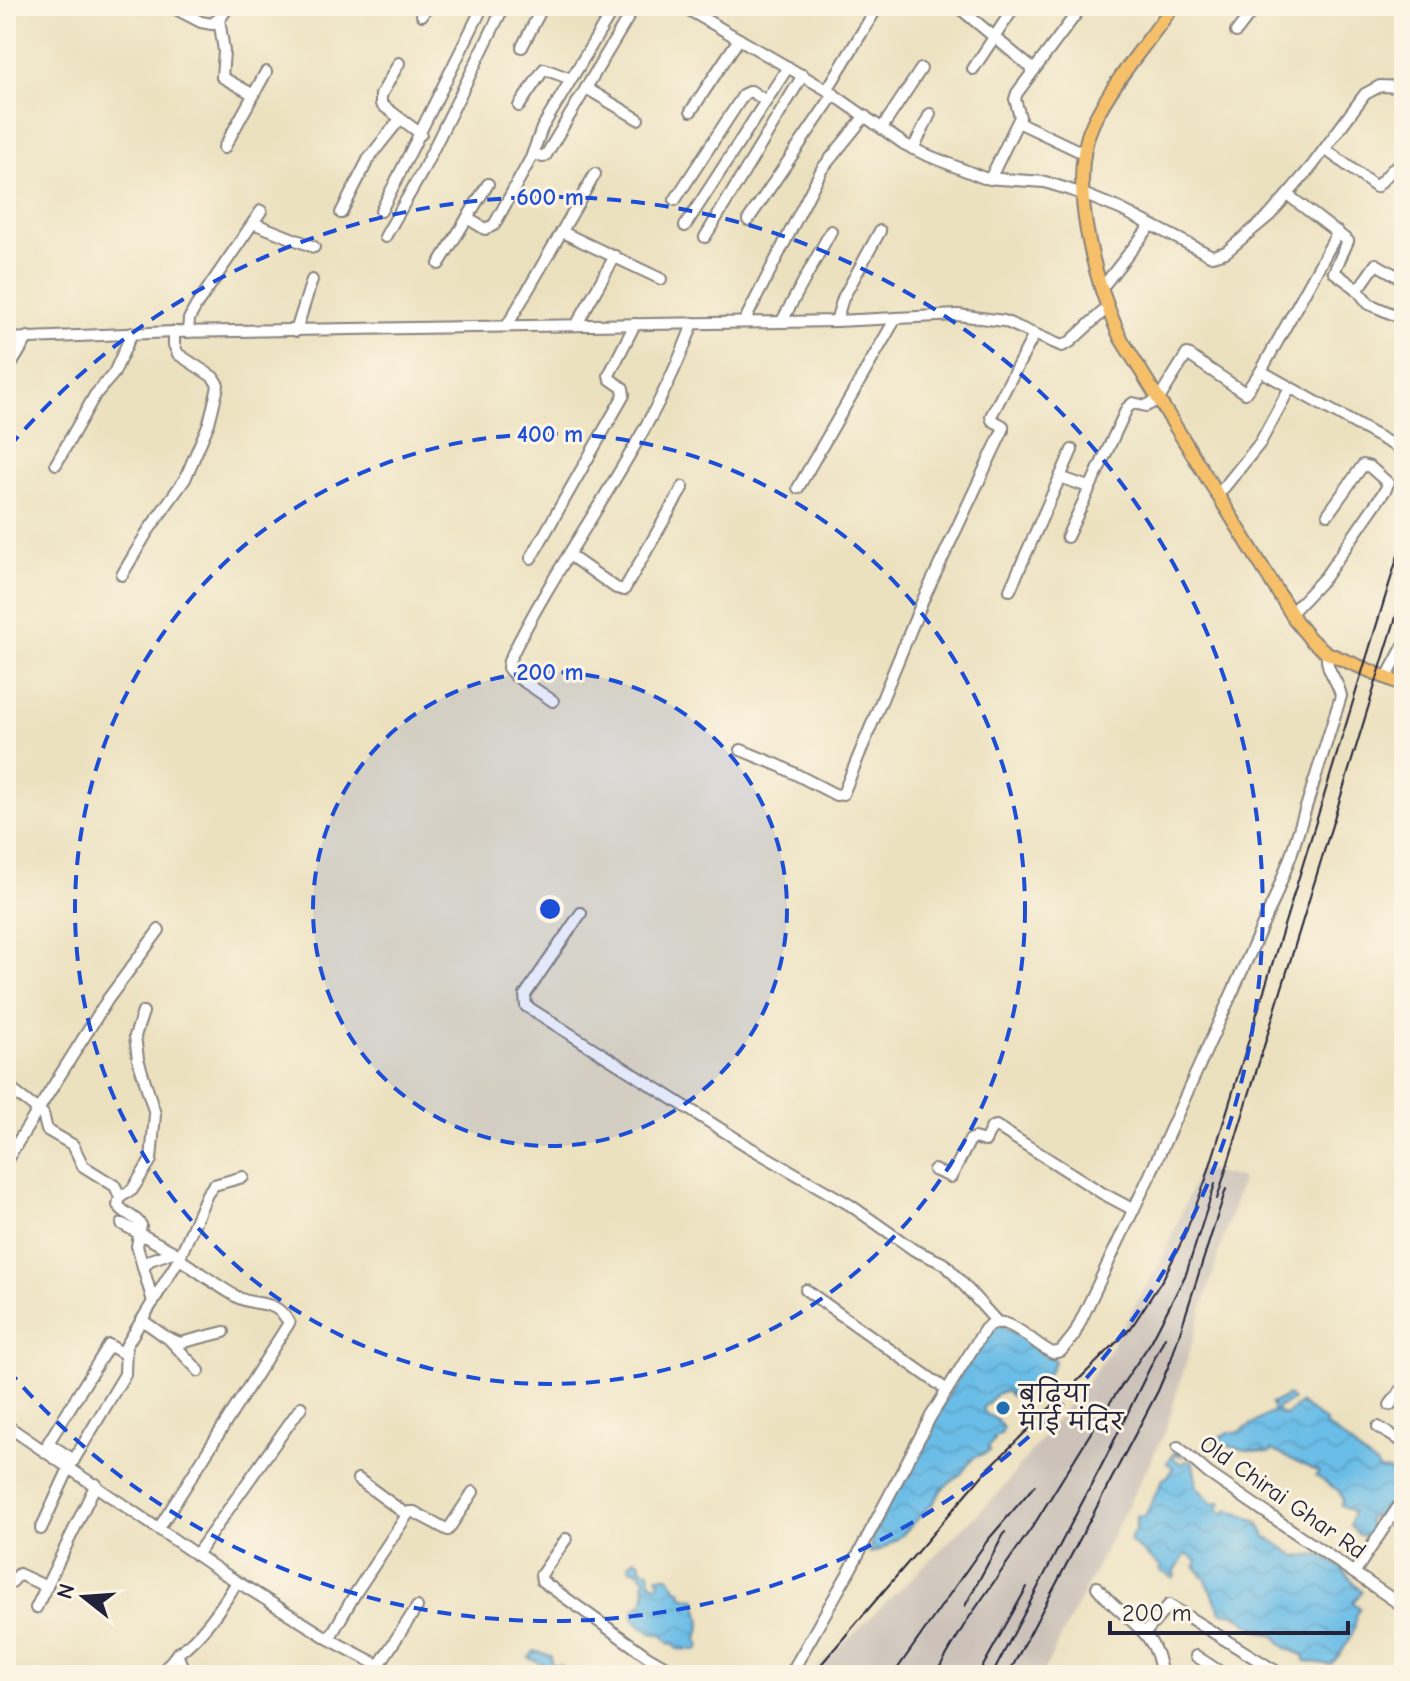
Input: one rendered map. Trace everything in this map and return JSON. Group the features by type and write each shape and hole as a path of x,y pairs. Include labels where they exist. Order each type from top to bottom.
{"main road":[{"path":"1173,6 1105,100 1083,153 1083,194 1107,308 1120,337 1291,613 1311,640 1327,653 1398,681"}],"street":[{"path":"170,6 207,24 219,19 229,6"},
{"path":"381,211 483,6"},
{"path":"385,237 422,172 504,6"},
{"path":"522,47 543,6"},
{"path":"467,218 485,229 492,228 533,153 542,128 615,6"},
{"path":"533,153 545,156 635,6"},
{"path":"682,6 803,75 913,149 990,179 1045,182 1083,194 1151,225 1194,249 1218,256 1270,215 1325,149 1365,94 1390,85 1404,87"},
{"path":"748,220 830,92 877,6"},
{"path":"957,6 1034,70"},
{"path":"973,69 1015,6"},
{"path":"990,179 1021,114 1016,96 1082,6"},
{"path":"1236,32 1256,6"},
{"path":"219,19 224,51 222,77 254,95"},
{"path":"691,111 739,39"},
{"path":"399,63 380,101 421,134"},
{"path":"685,226 788,67"},
{"path":"519,106 544,69 571,79"},
{"path":"882,128 921,69"},
{"path":"224,148 266,72"},
{"path":"705,237 803,75"},
{"path":"586,88 638,119"},
{"path":"675,200 744,94 751,91 766,101"},
{"path":"913,149 930,114"},
{"path":"744,322 822,169 865,116"},
{"path":"341,213 369,158 400,119"},
{"path":"1018,122 1083,153"},
{"path":"1325,149 1376,187 1395,167 1404,170"},
{"path":"507,326 595,174"},
{"path":"439,264 488,184"},
{"path":"1288,195 1349,242 1334,272 1356,288 1369,304 1401,318 1404,302"},
{"path":"188,332 189,319 196,306 261,211"},
{"path":"253,223 314,247"},
{"path":"1101,289 1151,225"},
{"path":"782,321 831,231"},
{"path":"836,321 843,298 880,231"},
{"path":"562,232 661,279"},
{"path":"1067,537 1127,408 1133,403 1148,405 1159,399 1187,354 1245,393 1261,371 1338,232"},
{"path":"577,324 615,256"},
{"path":"1356,288 1376,264 1404,280"},
{"path":"296,331 312,280"},
{"path":"6,339 174,332 836,321 958,315 995,318 1057,345 1065,345 1107,308"},
{"path":"798,488 907,317"},
{"path":"553,701 514,675 508,665 657,405 677,366 693,323"},
{"path":"531,558 624,395 623,388 609,375 635,324"},
{"path":"122,575 148,531 185,479 209,423 216,397 218,385 213,377 182,358 175,350 174,332"},
{"path":"56,464 95,395 114,373 132,333"},
{"path":"741,750 836,795 843,794 923,600 1003,428 991,417 1034,335"},
{"path":"6,373 28,337"},
{"path":"1261,371 1404,451"},
{"path":"1218,495 1260,443 1287,393"},
{"path":"1010,590 1072,450"},
{"path":"1291,613 1325,577 1388,483 1370,467 1363,465 1328,514"},
{"path":"1060,477 1088,487"},
{"path":"569,555 616,588 624,590 683,487"},
{"path":"1398,681 1404,645"},
{"path":"581,913 525,995 526,1006 749,1147 857,1209 914,1250 945,1264 997,1322 1009,1325 1048,1351 1061,1351 1074,1335 1134,1210 1215,1034 1291,855 1341,696 1339,686 1328,670 1327,653"},
{"path":"6,1161 110,997 159,930"},
{"path":"120,1197 132,1190 151,1160 155,1114 138,1059 135,1036 143,1012"},
{"path":"6,1071 13,1091 43,1114 47,1130 73,1145 83,1166 115,1186 120,1197 118,1205 141,1225 137,1246 153,1302"},
{"path":"934,1170 951,1177 971,1139 985,1141 994,1126 1134,1210"},
{"path":"41,1529 71,1464 125,1374 124,1354 207,1194 214,1185 243,1177"},
{"path":"122,1224 178,1255 238,1297 266,1303 287,1318 287,1328 159,1528"},
{"path":"143,1268 150,1260 178,1255"},
{"path":"806,1290 947,1390"},
{"path":"142,1320 166,1337 199,1371"},
{"path":"790,1675 947,1390 985,1329 997,1322"},
{"path":"166,1337 180,1343 224,1332"},
{"path":"124,1354 109,1345 48,1443 96,1484 196,1555 329,1639 397,1675"},
{"path":"1390,1405 1404,1386"},
{"path":"196,1555 301,1407"},
{"path":"6,1425 71,1464"},
{"path":"1378,1427 1404,1443"},
{"name":"Old Chirai Ghar Rd","path":"1178,1447 1208,1473 1404,1607"},
{"path":"358,1479 407,1515"},
{"path":"36,1608 96,1484"},
{"path":"329,1639 407,1515 414,1512 448,1530 473,1492"},
{"path":"1354,1573 1398,1507"},
{"path":"566,1539 541,1575 542,1581 647,1656 680,1675"},
{"path":"6,1579 12,1582 19,1574 47,1587"},
{"path":"160,1675 213,1618 237,1582"},
{"path":"1097,1587 1145,1633 1158,1654 1161,1675"},
{"path":"1145,1633 1169,1605 1282,1675"},
{"path":"379,1665 417,1607"},
{"path":"177,1654 182,1666 181,1675"},
{"path":"1196,1656 1225,1675"}],"shaded area":[{"path":"1199,1169 1242,1178 1165,1432 1042,1675 811,1675 998,1494 1102,1362 1164,1256"}],"water":[{"path":"1000,1324 1052,1358 1055,1361 1049,1372 1021,1398 1005,1391 996,1394 983,1408 1003,1428 988,1448 990,1451 973,1458 901,1536 870,1553 871,1541 906,1467 988,1328"},
{"path":"1288,1395 1293,1400 1277,1408 1279,1414 1286,1415 1300,1403 1326,1422 1326,1426 1377,1466 1378,1470 1389,1471 1404,1486 1404,1505 1389,1501 1386,1516 1369,1517 1368,1522 1376,1530 1366,1547 1363,1544 1367,1536 1359,1535 1350,1526 1353,1512 1341,1505 1343,1501 1339,1491 1316,1476 1319,1472 1271,1450 1269,1453 1240,1449 1214,1440 1229,1432 1237,1433 1274,1411 1271,1404"},
{"path":"1176,1450 1183,1457 1176,1454 1173,1458 1182,1464 1187,1460 1193,1462 1197,1487 1213,1504 1221,1502 1218,1510 1225,1514 1228,1509 1258,1522 1266,1538 1297,1557 1320,1555 1329,1560 1342,1569 1362,1592 1353,1602 1360,1608 1355,1616 1352,1634 1330,1665 1305,1661 1305,1656 1286,1648 1275,1636 1255,1629 1235,1614 1221,1612 1206,1580 1195,1566 1197,1561 1186,1554 1173,1578 1159,1570 1161,1567 1129,1541 1136,1528 1136,1517 1145,1516 1163,1479 1173,1467 1167,1463"},
{"path":"635,1559 643,1570 649,1571 650,1582 658,1585 657,1576 669,1576 676,1588 682,1591 682,1596 696,1599 701,1621 697,1640 700,1646 697,1650 677,1649 674,1643 670,1644 662,1635 651,1633 633,1619 634,1609 643,1603 646,1590 643,1584 645,1579 637,1570 629,1568"},
{"path":"534,1651 551,1656 551,1664 558,1667 559,1664 570,1675 541,1675 547,1666 529,1658"}],"railway":[{"path":"812,1675 987,1470 1131,1328 1164,1277 1184,1237 1206,1179 1404,536"},
{"path":"1217,1199 1404,591"},
{"path":"935,1675 966,1622 1035,1523 1151,1342 1186,1274 1215,1184"},
{"path":"1008,1675 1158,1391 1171,1360 1226,1189"},
{"path":"992,1675 1165,1337"},
{"path":"893,1675 987,1541 1035,1485"},
{"path":"965,1606 1005,1532"},
{"path":"978,1675 1027,1587"}],"place":[{"name":"बुढ़िया माई मंदिर","path":"1003,1408"}]}
